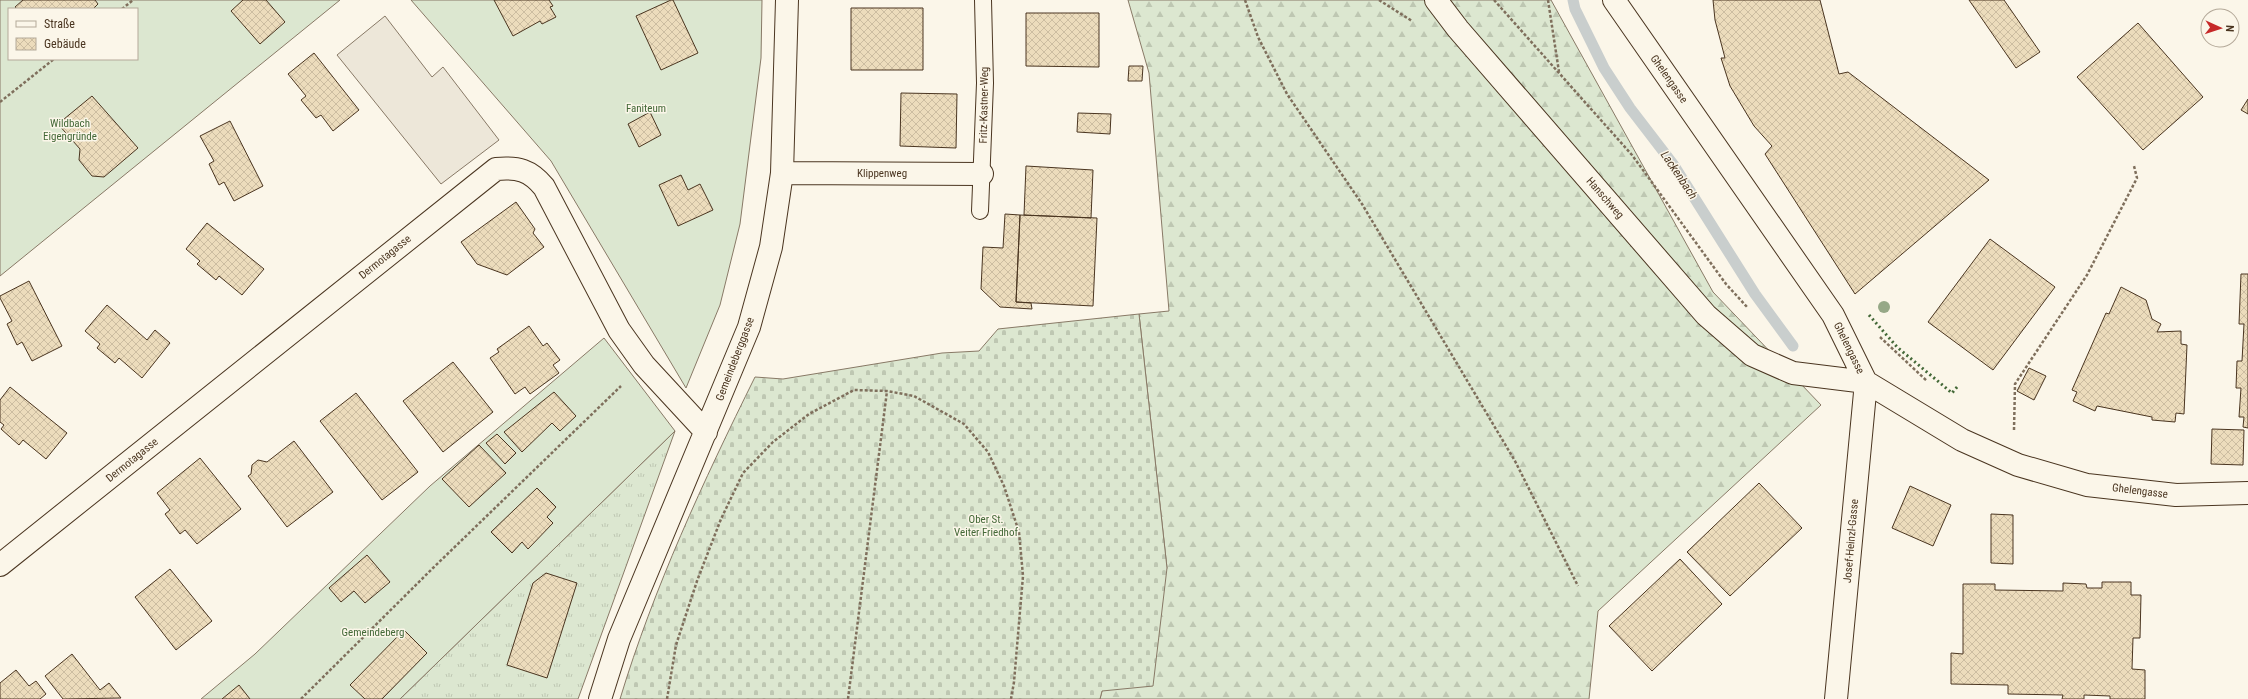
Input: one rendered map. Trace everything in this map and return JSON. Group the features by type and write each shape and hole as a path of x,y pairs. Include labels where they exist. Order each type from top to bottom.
{"street":[{"name":"Gemeindeberggasse","path":"600,699 619,639 749,326 771,247 782,173 787,0"},
{"name":"Hanschweg","path":"1436,0 1458,29 1706,315 1752,355 1793,374 1866,382"},
{"name":"Ghelengasse","path":"1614,0 1833,315 1866,382 1962,440 2018,465 2094,486 2176,495 2248,493"},
{"name":"Dermotagasse","path":"0,565 496,169 514,167 524,169 536,176 544,187 619,330 644,365 706,432"},
{"name":"Klippenweg","path":"782,173 982,174"},
{"name":"Josef-Heinzl-Gasse","path":"1836,699 1866,382"}],"lane":[{"name":"Fritz-Kastner-Weg","path":"980,211 985,83 983,0"}],"path":[{"path":"123,8 133,0"},
{"path":"1245,0 1258,37 1287,94 1362,204 1507,448 1578,586"},
{"path":"1494,0 1632,155 1726,284 1750,310"},
{"path":"1548,0 1559,72"},
{"path":"0,102 53,60"},
{"path":"2014,430 2015,384 2087,275 2137,178 2134,166"},
{"path":"1878,335 1930,383"},
{"path":"301,699 433,568 644,365"},
{"path":"667,699 676,645 694,588 721,519 743,473 773,442 809,414 854,390 887,391 914,396 964,424 988,452 1004,486 1019,532 1023,576 1014,682 1011,699"},
{"path":"848,699 887,391"},
{"path":"2007,427 2021,432"}],"green space":[{"name":"Wildbach Eigengründe","path":"0,0 340,0 0,276"},
{"name":"Faniteum","path":"411,0 762,0 761,58 740,224 720,305 686,388 551,161"},
{"path":"1128,0 1551,0 1713,292 1821,405 1598,611 1589,699 1100,699 1102,691 1167,568 1139,314 1169,311 1149,73"},
{"name":"Ober St. Veiter Friedhof","path":"1139,314 1167,568 1153,686 1102,691 1100,699 620,699 648,616 681,535 698,495 755,377 783,379 942,353 979,351 998,329"},
{"name":"Gemeindeberg","path":"604,338 675,431 400,699 201,699 255,654 430,486"},
{"path":"675,431 578,699 400,699"}],"shaded area":[{"path":"385,16 432,77 443,67 499,140 441,184 337,55"}],"building":[{"path":"23,0 95,0 98,4 94,8 15,7"},
{"path":"243,0 266,0 285,22 260,44 231,11"},
{"path":"494,0 549,0 553,6 550,7 556,17 542,24 540,21 513,36"},
{"path":"673,0 698,53 661,70 636,16"},
{"path":"1713,0 1820,0 1839,74 1848,72 1989,180 1855,294 1765,154 1772,146 1754,126 1730,86 1721,58 1725,58 1715,20"},
{"path":"1969,0 2004,0 2040,52 2016,68"},
{"path":"851,8 923,8 923,70 851,70"},
{"path":"1026,13 1099,13 1099,67 1026,66"},
{"path":"2138,23 2203,97 2143,150 2077,77"},
{"path":"314,53 359,110 333,131 321,115 316,118 301,100 306,96 288,74"},
{"path":"1129,66 1143,66 1142,81 1128,81"},
{"path":"901,93 957,94 956,148 900,146"},
{"path":"92,96 138,148 104,177 92,176 79,160 80,149 58,124"},
{"path":"2248,99 2248,114 2241,110"},
{"path":"650,112 661,135 639,147 628,124"},
{"path":"1078,113 1111,114 1110,134 1077,132"},
{"path":"230,121 263,186 234,201 224,182 219,185 209,164 214,161 200,136"},
{"path":"1026,166 1093,170 1091,218 1024,215"},
{"path":"681,175 688,190 700,184 713,210 678,226 659,185"},
{"path":"516,202 535,229 533,233 544,247 507,275 477,264 461,242"},
{"path":"1005,214 1020,215 1016,302 1031,303 1032,309 1000,307 981,289 983,247 1003,248"},
{"path":"1020,215 1097,218 1093,306 1016,302"},
{"path":"207,223 264,269 242,295 219,276 216,280 197,264 200,261 186,249"},
{"path":"1990,239 2055,287 1993,370 1928,322"},
{"path":"2241,274 2248,274 2248,428 2243,427 2244,417 2239,417 2241,388 2236,388 2237,361 2242,361 2244,324 2239,324"},
{"path":"29,281 62,346 32,361 22,342 17,345 7,324 12,321 0,298 0,296"},
{"path":"2121,287 2146,300 2152,319 2161,324 2157,332 2181,331 2181,344 2187,345 2184,414 2176,413 2175,422 2152,420 2152,417 2097,406 2095,411 2073,401 2077,392 2072,390 2106,313 2109,314"},
{"path":"107,305 147,340 155,330 170,343 142,378 119,358 115,363 97,348 100,344 85,331"},
{"path":"529,326 543,346 547,343 560,360 553,365 559,373 530,394 525,387 515,394 490,358 499,352 497,349"},
{"path":"453,362 493,412 443,452 403,401"},
{"path":"2029,368 2046,376 2034,400 2017,391"},
{"path":"10,387 67,433 46,459 23,440 19,445 1,429 4,425 0,422 0,400"},
{"path":"554,392 576,416 560,431 552,423 522,452 504,432"},
{"path":"356,393 418,472 382,500 320,421"},
{"path":"2212,429 2244,430 2243,465 2211,464"},
{"path":"497,434 516,453 505,464 486,443"},
{"path":"294,441 333,492 287,527 248,476 251,474 252,465 258,460 267,462"},
{"path":"479,445 506,473 469,507 442,479"},
{"path":"200,458 241,509 197,544 185,530 180,534 165,514 170,510 157,493"},
{"path":"1759,483 1802,528 1730,596 1687,552"},
{"path":"1910,486 1951,505 1933,546 1892,528"},
{"path":"537,488 556,507 547,517 553,523 528,549 522,542 512,553 491,532"},
{"path":"1991,514 2013,515 2013,564 1991,563"},
{"path":"367,555 390,582 365,603 354,591 341,602 329,588"},
{"path":"1680,559 1722,604 1652,671 1609,626"},
{"path":"170,569 212,621 176,650 135,597"},
{"path":"546,573 577,583 547,678 507,665 533,583"},
{"path":"2102,582 2131,582 2131,595 2141,595 2140,638 2133,638 2132,669 2145,670 2145,699 2110,699 2110,696 2084,695 2084,699 2062,699 2063,695 2008,694 2008,685 1951,684 1951,653 1963,654 1963,584 1995,584 1995,590 2063,591 2063,583 2086,584 2087,588 2102,588"},
{"path":"404,630 427,653 382,699 365,699 350,685"},
{"path":"72,654 100,690 109,683 121,698 63,699 45,676"},
{"path":"16,670 29,686 36,681 46,694 40,699 0,699 0,683"},
{"path":"239,685 250,699 222,699"}],"waterway":[{"name":"Lackenbach","path":"1573,0 1575,9 1604,68 1630,108 1673,164 1755,294 1793,346"}],"hedge":[{"path":"1869,315 1897,347 1952,393 1958,386"}]}
